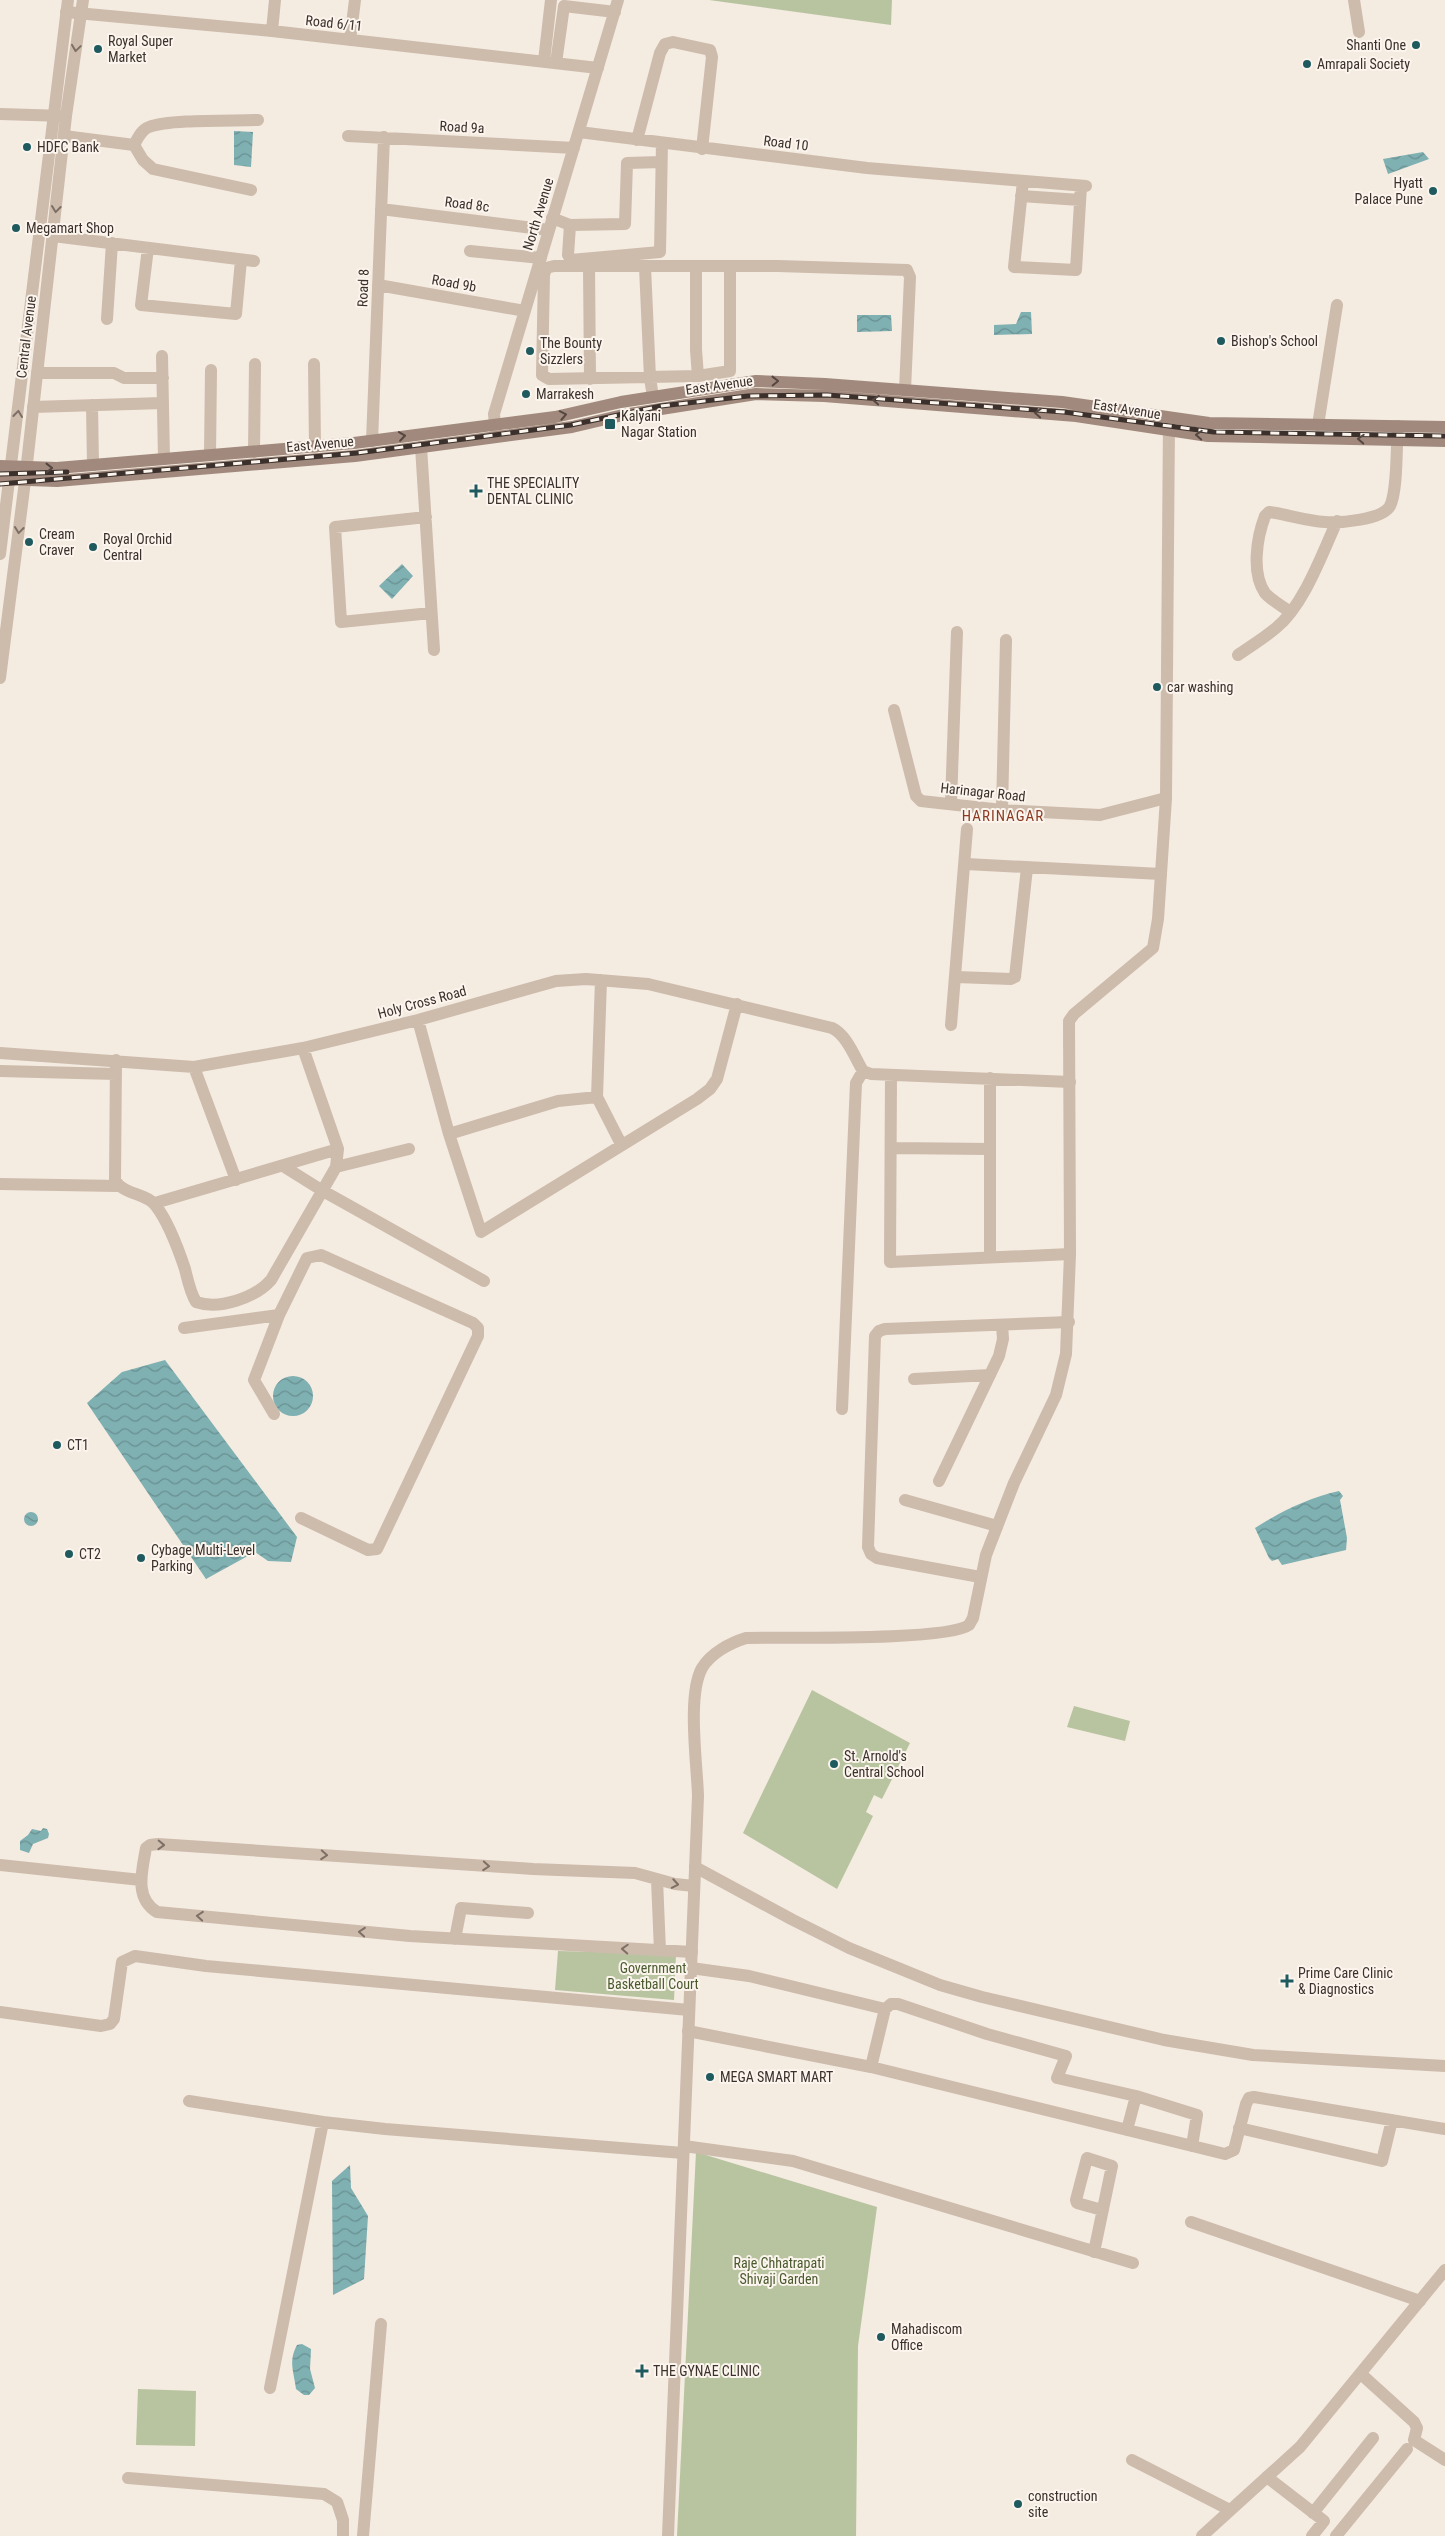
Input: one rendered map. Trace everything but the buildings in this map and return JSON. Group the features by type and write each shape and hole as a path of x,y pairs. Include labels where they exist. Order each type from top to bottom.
{"main road":[{"name":"East Avenue","path":"5,473 26,467 93,465 496,431 572,427 654,404 756,381 785,381 1078,403 1208,436 1396,441 1445,440"},
{"name":"East Avenue","path":"654,404 733,396 784,394 1076,416 1169,425 1209,423 1445,426"},
{"name":"East Avenue","path":"5,473 25,481 58,481 355,456 421,446 496,431"}],"street":[{"name":"Central Avenue","path":"0,554 5,473 60,115 83,0"},
{"path":"272,31 275,0"},
{"path":"350,40 355,0"},
{"path":"550,0 550,62"},
{"path":"1354,0 1359,32"},
{"name":"Central Avenue","path":"0,678 25,481 64,136 60,115 67,6"},
{"name":"Road 6/11","path":"67,6 81,13 272,31 598,68"},
{"path":"550,62 564,6 616,6"},
{"name":"North Avenue","path":"496,431 494,414 616,6"},
{"path":"637,140 660,53 665,44 673,42 710,50 712,57 702,149"},
{"path":"0,114 60,115"},
{"path":"134,144 140,134 148,127 170,123 258,120"},
{"name":"Road 10","path":"579,132 702,149 867,168 1084,186 1080,200"},
{"path":"64,136 134,144"},
{"name":"Road 9a","path":"348,136 574,148"},
{"name":"Road 8","path":"372,441 384,137"},
{"path":"661,162 627,163 625,224 570,225 568,255 571,260 660,252 662,143"},
{"path":"134,144 143,160 153,169 251,190"},
{"path":"1022,196 1080,200 1076,270 1014,267 1023,181"},
{"name":"Road 8c","path":"381,209 570,225"},
{"path":"53,236 254,261"},
{"path":"107,319 112,243"},
{"path":"148,248 141,305 236,314 241,260"},
{"path":"470,251 540,258"},
{"path":"730,266 730,371 698,376 650,378 549,379 542,375 544,275 546,268 554,266 730,266 907,270 910,277 905,390"},
{"path":"645,266 650,378 654,404"},
{"path":"696,266 696,350 698,376"},
{"path":"589,267 590,379"},
{"name":"Road 9b","path":"378,285 525,311"},
{"path":"1318,425 1337,305"},
{"path":"162,356 164,459"},
{"path":"254,452 255,364"},
{"path":"314,364 315,447"},
{"path":"210,456 211,370"},
{"path":"37,373 114,373 124,378 162,378"},
{"path":"33,407 163,403"},
{"path":"92,405 93,465"},
{"path":"668,2536 698,1796 695,1695 697,1681 703,1667 711,1658 726,1646 746,1638 910,1635 964,1629 973,1618 980,1576 997,1526 1014,1482 1056,1395 1066,1354 1070,1254 1070,1082 1068,1029 1070,1021 1074,1014 1153,948 1158,919 1166,798 1169,425"},
{"path":"1290,612 1266,594 1258,577 1258,554 1265,516 1269,512 1326,522 1372,518 1382,513 1389,507 1393,495 1398,426"},
{"path":"421,446 430,613 434,650"},
{"path":"426,517 335,527 341,622 430,613"},
{"path":"1238,655 1277,627 1290,612 1310,581 1337,521"},
{"path":"951,803 957,632"},
{"path":"1002,810 1006,640"},
{"name":"Harinagar Road","path":"894,710 918,800 1002,810 1100,815 1166,798"},
{"path":"951,1025 966,864 967,829"},
{"path":"966,864 1161,874"},
{"path":"956,977 1015,977 1027,868"},
{"path":"601,980 597,1098 621,1144"},
{"name":"Holy Cross Road","path":"0,1053 194,1067 303,1048 418,1020 556,981 601,980 648,984 832,1028 843,1039 863,1072"},
{"path":"418,1020 449,1134 481,1232 621,1144 697,1099 710,1089 722,1065 737,1004"},
{"path":"0,1184 118,1186 155,1203 166,1220 184,1267 191,1294 196,1302 212,1306 256,1294 271,1280 336,1168 338,1150 303,1048"},
{"path":"116,1060 115,1180 118,1186"},
{"path":"194,1067 236,1180"},
{"path":"0,1071 116,1074"},
{"path":"842,1409 856,1083 863,1072 891,1075 1070,1082"},
{"path":"891,1075 890,1262 1070,1254"},
{"path":"990,1078 990,1257"},
{"path":"449,1134 558,1101 597,1098"},
{"path":"891,1148 990,1149"},
{"path":"336,1168 409,1149"},
{"path":"155,1203 338,1150"},
{"path":"283,1166 323,1191 484,1281"},
{"path":"274,1414 254,1380 279,1315 307,1258 321,1255 472,1323 478,1328 478,1336 377,1549 368,1550 301,1518"},
{"path":"184,1328 279,1315"},
{"path":"980,1576 877,1558 871,1554 868,1547 875,1336 879,1331 885,1329 1068,1322"},
{"path":"939,1481 1002,1346 1002,1325"},
{"path":"914,1379 990,1375"},
{"path":"905,1500 997,1526"},
{"path":"692,1952 455,1939 157,1912 148,1907 143,1898 141,1880 146,1848 150,1845 158,1844 533,1869 635,1873 657,1880 694,1886"},
{"path":"0,1865 141,1880"},
{"path":"695,1867 849,1948 940,1985 982,1997 1164,2040 1253,2055 1445,2066"},
{"path":"657,1880 660,1951"},
{"path":"455,1939 461,1908 528,1913"},
{"path":"0,2012 101,2026 110,2024 114,2019 122,1962 135,1956 206,1966 689,2010"},
{"path":"691,1968 749,1976 886,2009"},
{"path":"871,2067 886,2009 891,2004 898,2004 987,2034 1066,2056 1058,2078 1136,2096 1197,2115 1192,2146"},
{"path":"688,2031 871,2067 1221,2154 1230,2153 1234,2150 1246,2104 1249,2098 1254,2096 1445,2129"},
{"path":"1127,2130 1136,2096"},
{"path":"189,2101 322,2122 460,2136 684,2149 793,2161 1133,2263"},
{"path":"1239,2128 1382,2161 1392,2120"},
{"path":"270,2388 322,2122"},
{"path":"1094,2252 1102,2210"},
{"path":"1191,2222 1420,2301"},
{"path":"1202,2536 1300,2447 1445,2270"},
{"path":"356,2536 363,2536 382,2324"},
{"path":"1361,2374 1414,2422 1417,2428 1414,2440 1445,2460"},
{"path":"1313,2513 1373,2438"},
{"path":"1336,2536 1408,2449"},
{"path":"1132,2460 1230,2510"},
{"path":"1267,2476 1324,2521 1312,2536"},
{"path":"128,2478 324,2494 338,2502 343,2520 343,2536"}],"green space":[{"path":"709,0 892,0 891,25"},
{"path":"812,1690 910,1743 882,1799 874,1795 866,1812 873,1816 837,1889 743,1833"},
{"path":"1074,1706 1130,1721 1125,1741 1067,1727"},
{"name":"Government Basketball Court","path":"558,1951 676,1954 674,2000 555,1990"},
{"name":"Raje Chhatrapati Shivaji Garden","path":"696,2152 877,2207 858,2346 856,2536 677,2536"},
{"path":"138,2389 196,2391 195,2446 136,2445"}],"water":[{"path":"234,131 253,132 251,167 234,165"},
{"path":"1423,152 1429,159 1388,174 1383,159"},
{"path":"1021,312 1031,312 1032,334 994,335 994,325 1016,324"},
{"path":"857,315 891,315 892,331 857,332"},
{"path":"402,564 413,576 392,599 379,586"},
{"path":"165,1360 297,1537 291,1562 268,1561 255,1552 206,1579 87,1403 122,1372"},
{"path":"293,1376 307,1382 313,1396 307,1410 293,1416 279,1410 273,1396 279,1382"},
{"path":"1339,1491 1343,1496 1340,1500 1347,1538 1346,1550 1282,1565 1278,1559 1272,1561 1269,1558 1255,1528 1296,1506 1317,1497"},
{"path":"28,1512 34,1512 38,1519 34,1526 28,1526 24,1522 24,1516"},
{"path":"43,1828 47,1829 48,1838 33,1844 29,1853 20,1850 20,1841 32,1829 41,1831"},
{"path":"350,2165 351,2188 368,2216 364,2279 333,2295 332,2181"},
{"path":"302,2344 311,2349 310,2369 315,2388 309,2395 304,2395 296,2389 293,2372 294,2351 297,2345"}],"railway":[{"path":"0,484 357,453 571,425 661,406 748,396 827,395 1064,412 1214,432 1445,436"},
{"path":"0,474 67,472"}],"place":[{"name":"Shanti One","path":"1416,45"},
{"name":"Royal Super Market","path":"98,49"},
{"name":"Amrapali Society","path":"1307,64"},
{"name":"HDFC Bank","path":"27,147"},
{"name":"Hyatt Palace Pune","path":"1433,191"},
{"name":"Megamart Shop","path":"16,228"},
{"name":"Bishop's School","path":"1221,341"},
{"name":"The Bounty Sizzlers","path":"530,351"},
{"name":"Marrakesh","path":"526,394"},
{"name":"Kalyani Nagar Station","path":"610,424"},
{"name":"THE SPECIALITY DENTAL CLINIC","path":"476,491"},
{"name":"Cream Craver","path":"29,542"},
{"name":"Royal Orchid Central","path":"93,547"},
{"name":"car washing","path":"1157,687"},
{"name":"CT1","path":"57,1445"},
{"name":"CT2","path":"69,1554"},
{"name":"Cybage Multi-Level Parking","path":"141,1558"},
{"name":"St. Arnold's Central School","path":"834,1764"},
{"name":"Prime Care Clinic & Diagnostics","path":"1287,1981"},
{"name":"MEGA SMART MART","path":"710,2077"},
{"name":"Mahadiscom Office","path":"881,2337"},
{"name":"THE GYNAE CLINIC","path":"642,2371"},
{"name":"construction site","path":"1018,2504"}],"district":[{"name":"HARINAGAR","path":"1003,816"}]}
